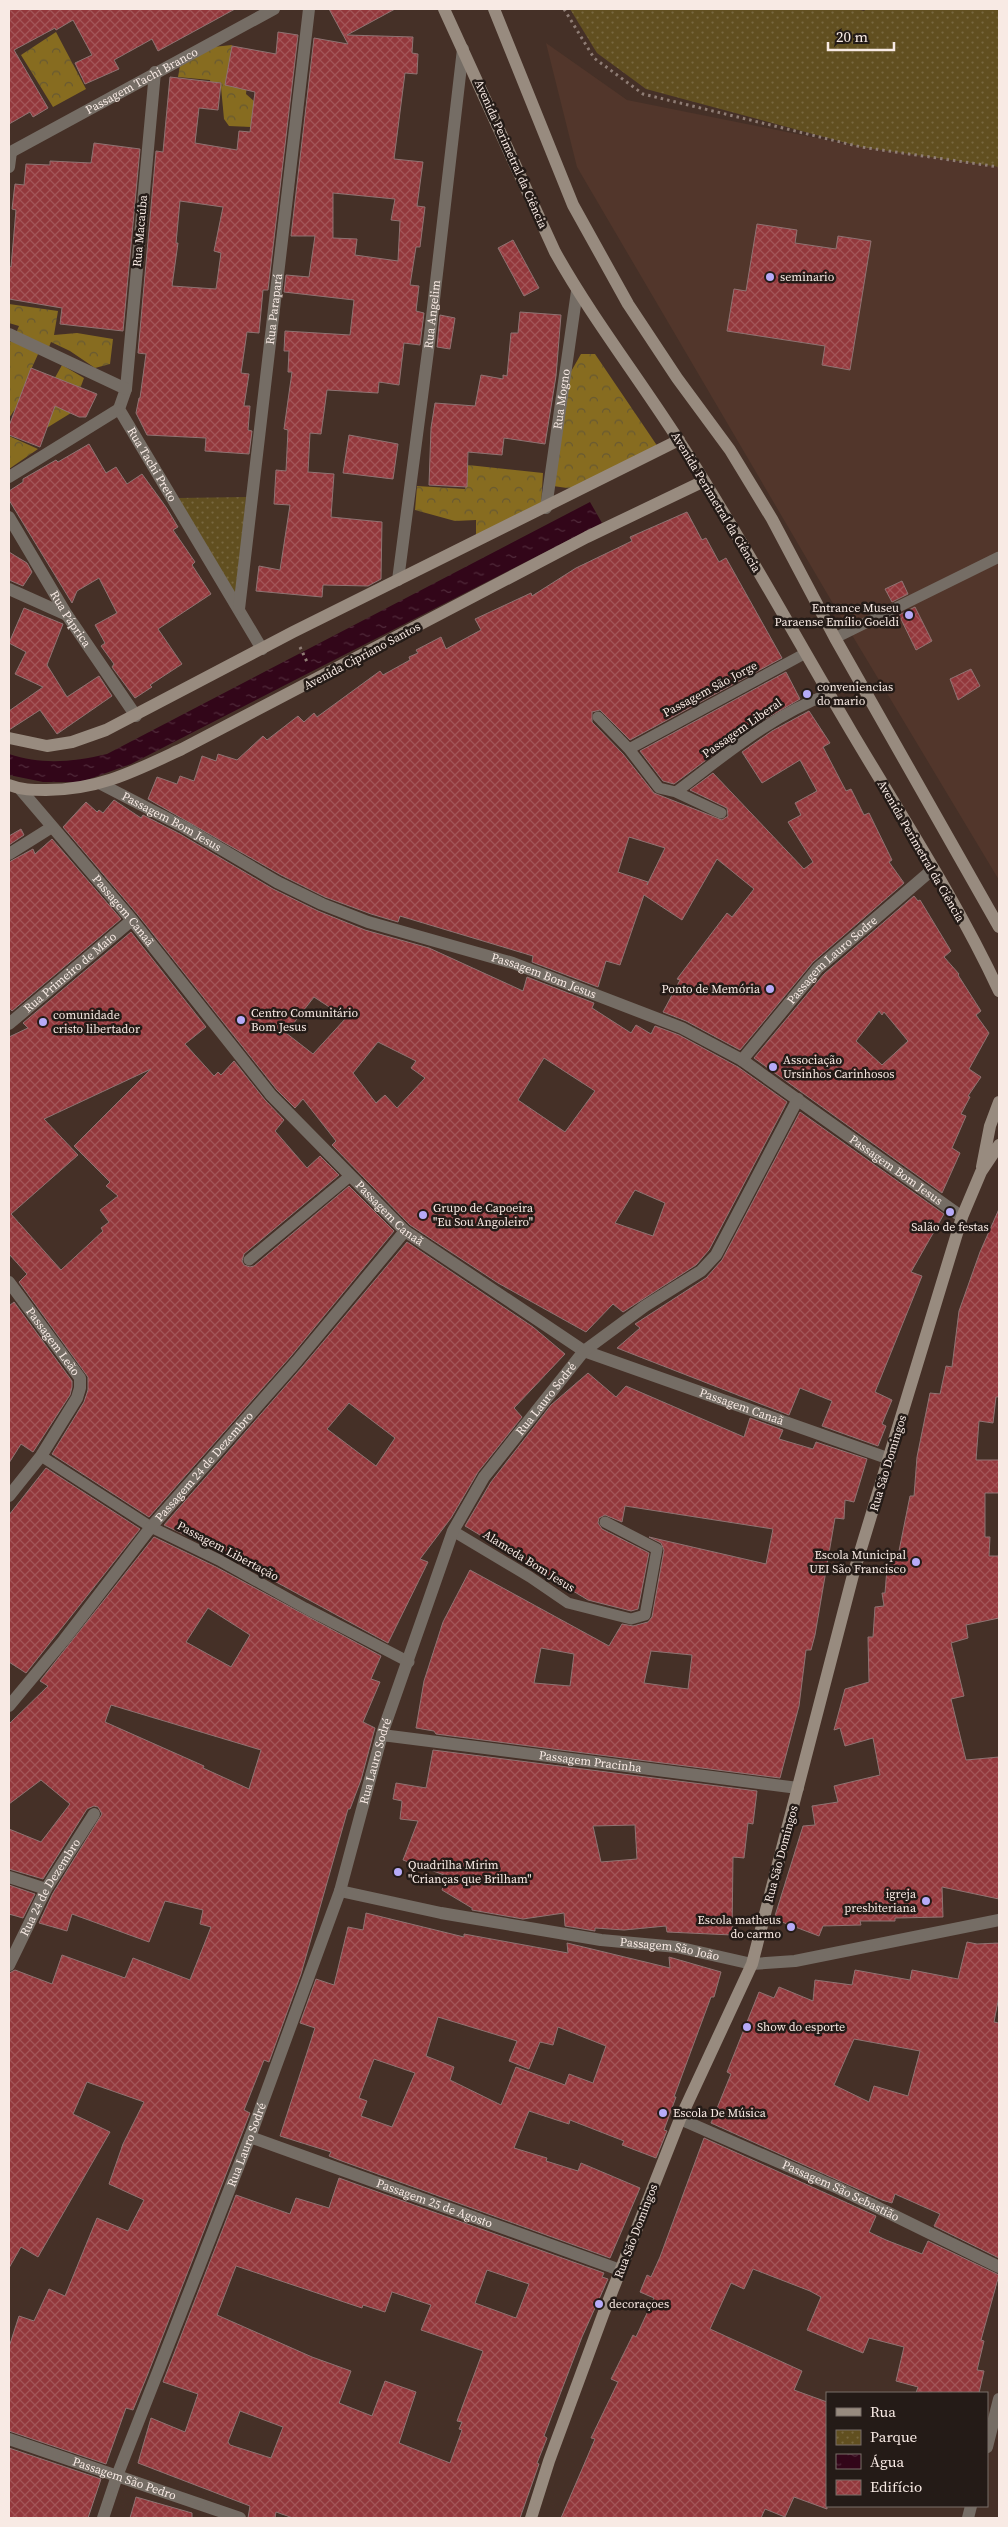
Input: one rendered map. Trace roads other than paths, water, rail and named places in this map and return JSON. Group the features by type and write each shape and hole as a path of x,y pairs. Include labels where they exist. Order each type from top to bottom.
{"street":[{"name":"Passagem Tachi Branco","path":"10,152 274,9"},
{"name":"Rua Parapará","path":"239,609 309,9"},
{"name":"Avenida Perimetral da Ciência","path":"444,9 555,252 577,291 679,440 750,556 804,654 933,869 990,969 999,991"},
{"path":"494,9 573,205 628,304 677,378 730,450 753,488 835,638 999,927"},
{"name":"Rua Angelim","path":"398,580 428,352 463,50"},
{"name":"Rua Macaúba","path":"126,389 155,72"},
{"path":"9,167 10,152"},
{"name":"Rua Mogno","path":"546,508 577,291"},
{"path":"9,334 126,389 119,409 9,477"},
{"name":"Rua Tachi Preto","path":"119,409 262,649"},
{"path":"9,738 47,746 72,742 136,716 262,649 679,440"},
{"name":"Avenida Cipriano Santos","path":"9,785 21,790 63,790 101,784 182,749 587,537 704,481"},
{"name":"Rua Páprica","path":"9,518 68,615 136,716"},
{"path":"9,589 68,615"},
{"name":"Passagem Bom Jesus","path":"101,784 184,826 277,882 322,904 368,922 513,963 682,1028 742,1060 962,1217"},
{"name":"Passagem Canaã","path":"21,790 132,920 270,1095 405,1231 584,1351 890,1460"},
{"path":"9,854 52,827"},
{"name":"Passagem Lauro Sodre","path":"742,1060 818,968 933,869"},
{"name":"Rua Primeiro de Maio","path":"9,1024 132,920"},
{"name":"Rua Lauro Sodré","path":"104,2518 118,2476 250,2137 340,1891 382,1735 409,1662 453,1531 484,1477 584,1351 645,1306 700,1271 716,1255 798,1099"},
{"name":"Rua São Domingos","path":"981,1172 990,1126 999,1102"},
{"name":"Rua São Domingos","path":"531,2518 549,2461 620,2270 680,2119 752,1964 853,1575 890,1460 962,1217 981,1172 999,1145"},
{"name":"Passagem 24 de Dezembro","path":"9,1706 64,1640 151,1527 297,1362 405,1231"},
{"name":"Passagem Leão","path":"9,1282 80,1378 77,1398 41,1456 9,1496"},
{"name":"Passagem Pracinha","path":"382,1735 798,1788"},
{"name":"Rua 24 de Dezembro","path":"9,1965 46,1889 94,1814"},
{"path":"9,1877 46,1889"},
{"name":"Passagem São João","path":"340,1891 450,1915 601,1940 677,1947 752,1964 795,1961 999,1920"},
{"name":"Passagem São Sebastião","path":"680,2119 838,2188 999,2267"},
{"name":"Passagem 25 de Agosto","path":"250,2137 620,2270"},
{"path":"988,2443 999,2400"},
{"name":"Passagem São Pedro","path":"9,2439 240,2518"}],"lane":[{"path":"835,638 999,557"},
{"name":"Passagem São Jorge","path":"629,749 804,654"},
{"name":"Passagem Liberal","path":"676,792 751,736 804,703 829,694"},
{"path":"598,717 629,749 659,788 676,792 721,813"},
{"path":"249,1260 350,1176"},
{"name":"Passagem Libertação","path":"41,1456 151,1527 219,1560 305,1608 409,1662"},
{"name":"Alameda Bom Jesus","path":"453,1531 530,1577 568,1603 631,1619 645,1615 657,1549 605,1522"}],"water":[{"path":"590,502 602,523 131,764 81,782 43,782 9,775 9,754 33,760 58,761 107,754"}],"place":[{"name":"seminario","path":"770,277"},
{"name":"Entrance Museu Paraense Emílio Goeldi","path":"909,615"},
{"name":"conveniencias do mario","path":"807,694"},
{"name":"Ponto de Memória","path":"770,989"},
{"name":"Centro Comunitário Bom Jesus","path":"241,1020"},
{"name":"comunidade cristo libertador","path":"43,1022"},
{"name":"Associação Ursinhos Carinhosos","path":"773,1067"},
{"name":"Salão de festas","path":"950,1212"},
{"name":"Grupo de Capoeira \"Eu Sou Angoleiro\"","path":"423,1215"},
{"name":"Escola Municipal UEI São Francisco","path":"916,1562"},
{"name":"Quadrilha Mirim \"Crianças que Brilham\"","path":"398,1872"},
{"name":"igreja presbiteriana","path":"926,1901"},
{"name":"Escola matheus do carmo","path":"791,1927"},
{"name":"Show do esporte","path":"747,2027"},
{"name":"Escola De Música","path":"663,2113"},
{"name":"decoraçoes","path":"599,2304"}]}
